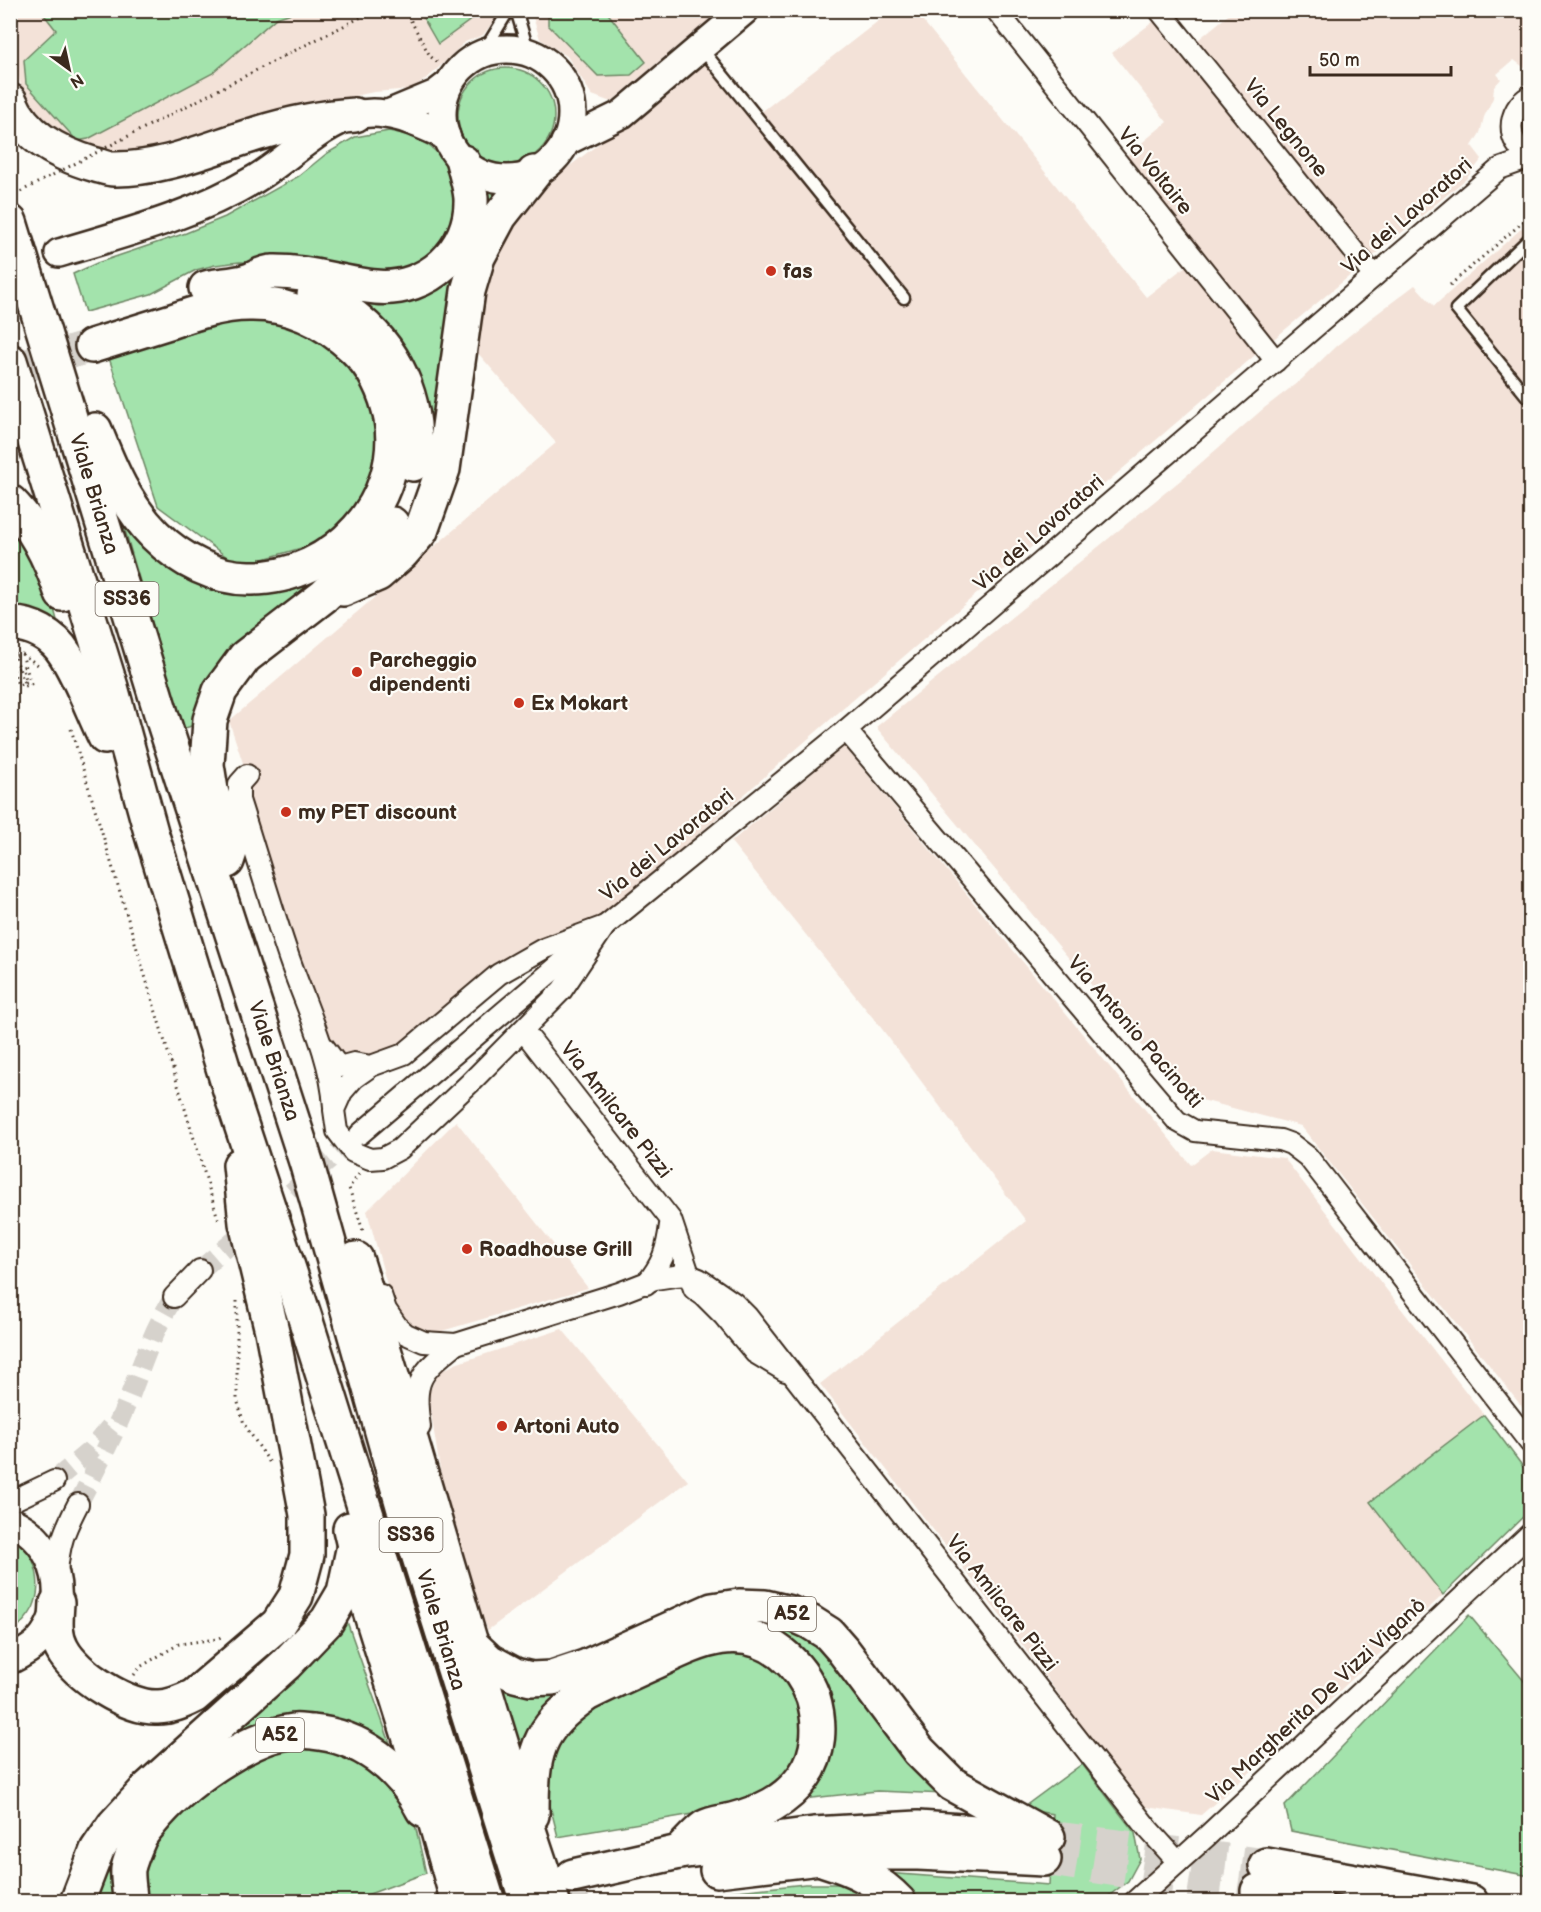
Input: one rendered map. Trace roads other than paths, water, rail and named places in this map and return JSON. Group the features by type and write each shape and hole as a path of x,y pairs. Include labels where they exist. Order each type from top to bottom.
{"highway":[{"path":"10,101 14,111 40,140 75,159 112,169 168,163 303,121 355,115"},
{"path":"37,308 54,317 60,326 78,389 111,472 125,496 155,535 173,552 191,563 231,576 252,579 284,574 319,561 350,540 376,507 385,489 393,447 389,408 383,390 362,356 326,325 293,310 270,305 248,304 209,309 89,335 206,288 246,282 270,272 302,274 379,288 415,282 427,277 447,262 458,248 469,216 471,198 455,149"},
{"path":"324,596 378,574 402,553 421,531 443,469 468,291 478,257 500,216 534,173"},
{"name":"Viale Brianza","path":"10,222 163,720 307,1165 403,1506 527,1902"},
{"path":"219,889 230,852 211,790 207,765 210,720 220,691 245,657 324,596 360,561 392,524 409,482 415,442 414,417 409,394 400,373 374,335 335,304 310,292 246,282"},
{"name":"Viale Brianza","path":"10,360 108,676 151,832 233,1100 305,1318 488,1902"},
{"path":"10,502 31,526 55,573 117,774 151,832"},
{"path":"10,624 20,623 38,629 64,652 105,737"},
{"path":"57,1590 56,1631 62,1649 74,1665 102,1687 132,1703 157,1708 178,1704 194,1696 278,1624 296,1596 308,1555 307,1515 273,1331 246,1223 233,1100"},
{"path":"307,1165 351,1245 472,1645 553,1902"},
{"path":"305,1318 316,1416 348,1518 368,1605 428,1796 454,1888"},
{"name":"A52","path":"77,1902 97,1850 114,1825 148,1788 286,1664 327,1621 344,1592 354,1546"},
{"name":"A52","path":"472,1645 489,1661 515,1675 531,1679 552,1678 585,1667 712,1610 738,1606 765,1607 790,1613 829,1634 920,1751 952,1784 1046,1848"},
{"path":"533,1842 532,1789 535,1761 544,1734 559,1716 587,1694 700,1641 731,1636 758,1640 774,1647 790,1660 805,1681 817,1714 818,1731 815,1751 806,1773 792,1792 773,1806 706,1827 679,1852"},
{"name":"A52","path":"130,1902 128,1869 140,1836 160,1811 184,1787 223,1760 265,1739 294,1731 329,1734 355,1742 378,1756 402,1778 422,1808 454,1888"},
{"path":"918,1828 1046,1848 863,1853 581,1885 679,1852 814,1834 918,1828"},
{"path":"818,1857 853,1869 868,1877 899,1902"},
{"path":"1316,1902 1262,1878 1471,1902"}],"main road":[{"path":"565,142 622,114 745,10"},
{"path":"59,253 164,221 209,203 256,179 335,123 355,115 388,114 427,127 484,175 497,178 522,177 543,168 558,154 565,142 572,120 571,101 557,72 529,53 506,49 482,54 469,62 436,94 388,114"},
{"path":"451,81 442,110 455,149"},
{"path":"571,101 587,110 604,114 622,114"},
{"path":"10,1521 31,1533 41,1543 48,1554 57,1590 53,1618 38,1642 28,1651 10,1660"}],"street":[{"name":"Via Voltaire","path":"996,10 1276,361"},
{"name":"Via Legnone","path":"1160,10 1374,276"},
{"name":"Via dei Lavoratori","path":"1499,169 1512,134 1512,120 1518,106 1530,96"},
{"path":"1512,134 1520,149 1530,157"},
{"name":"Via dei Lavoratori","path":"360,1134 605,926 846,730 1499,169 1530,157"},
{"name":"Via Antonio Pacinotti","path":"846,730 1177,1121 1195,1131 1280,1140 1291,1144 1308,1157 1530,1443"},
{"name":"Via dei Lavoratori","path":"247,776 239,784 239,800 289,958 321,1042 325,1063 333,1083 337,1131 353,1152 370,1159 383,1158 400,1149 562,990 605,926"},
{"name":"Via dei Lavoratori","path":"334,1110 342,1092 354,1078 371,1066 404,1054 499,974 543,949 605,926"},
{"name":"Via Amilcare Pizzi","path":"523,1030 671,1220 692,1282 709,1285 734,1302 747,1316 1122,1795 1178,1862"},
{"name":"Via dei Lavoratori","path":"321,1042 339,1067 354,1063 371,1066"},
{"path":"646,1284 663,1259 668,1246 671,1220"},
{"path":"351,1245 369,1262 386,1310 397,1326 406,1334 424,1342 456,1344"},
{"path":"174,1297 200,1270"},
{"path":"426,1493 426,1468 416,1401 418,1386 429,1365 456,1344 646,1284 655,1279 692,1282"},
{"path":"10,1502 54,1481"},
{"path":"57,1590 58,1550 64,1531 78,1504"},
{"name":"Via Margherita De Vizzi Viganò","path":"1134,1902 1530,1534"}],"lane":[{"path":"482,54 509,10"},
{"path":"516,10 529,53"},
{"path":"701,47 904,298"},
{"path":"1530,238 1455,309 1530,400"}],"tunnel":[{"path":"10,268 59,253"},
{"path":"10,370 92,346"},
{"path":"200,1270 360,1134"},
{"path":"78,1504 127,1403 153,1336 174,1297"},
{"path":"54,1481 91,1450 110,1427"},
{"path":"1048,1837 1266,1865"},
{"path":"1044,1859 1258,1891"},
{"path":"556,1902 588,1894"}],"place":[{"name":"fas","path":"771,271"},
{"name":"Parcheggio dipendenti","path":"357,672"},
{"name":"Ex Mokart","path":"519,703"},
{"name":"my PET discount","path":"286,812"},
{"name":"Roadhouse Grill","path":"467,1249"},
{"name":"Artoni Auto","path":"502,1426"}]}
